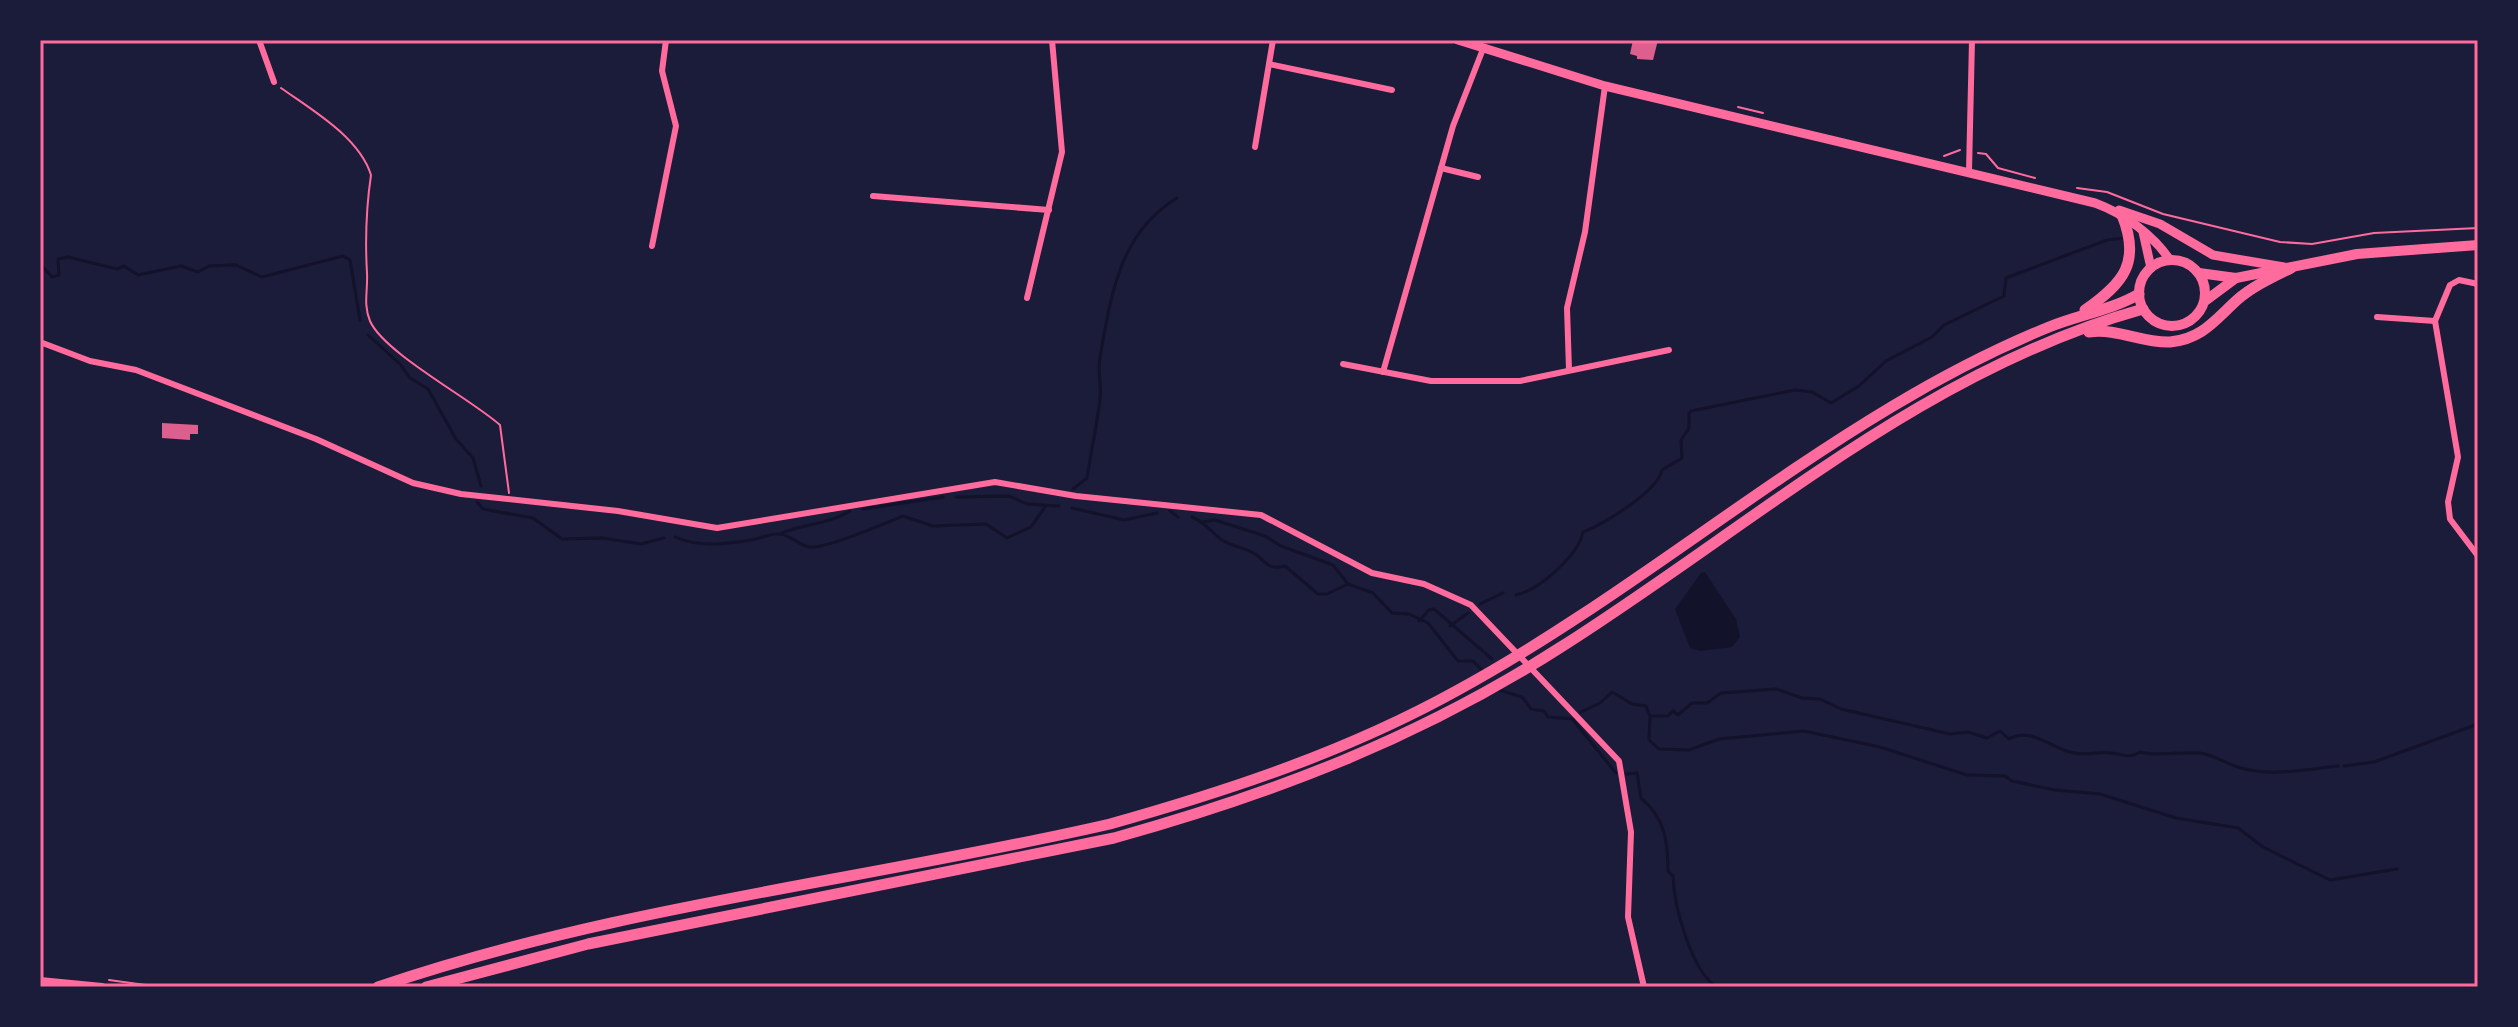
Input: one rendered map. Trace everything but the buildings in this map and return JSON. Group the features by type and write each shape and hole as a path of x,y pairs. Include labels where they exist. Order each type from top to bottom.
{"highway":[{"path":"2078,315 2118,283 2127,268 2132,251 2118,213"},
{"path":"2062,338 2110,330 2152,341 2188,338 2217,322 2238,300 2261,284 2291,268"},
{"path":"378,987 494,952 584,930 1013,846 1110,824 1274,774 1420,711 1554,633 1856,429 1994,351 2078,315 2139,294"},
{"path":"426,987 588,944 1114,838 1280,787 1427,724 1563,646 1864,442 1959,387 2062,338 2143,309"}],"main road":[{"path":"1458,40 1605,86 1969,171 2151,220 2213,255 2291,268"},
{"path":"2118,213 2158,243 2170,260"},
{"path":"2143,232 2151,268"},
{"path":"2199,273 2206,291 2205,301 2196,317 2181,326 2155,322 2143,309 2139,294 2144,275 2151,268 2170,260 2186,263 2199,273 2236,278 2357,254 2478,245"},
{"path":"2205,301 2236,278"}],"street":[{"path":"259,40 274,82"},
{"path":"652,246 676,126 662,71 666,40"},
{"path":"1027,298 1062,152 1052,40"},
{"path":"1255,147 1273,40"},
{"path":"1969,171 1972,151 1972,40"},
{"path":"1383,372 1441,168 1483,49"},
{"path":"1269,64 1392,90"},
{"path":"1569,370 1567,308 1585,232 1605,86"},
{"path":"1441,168 1478,177"},
{"path":"873,196 1049,210"},
{"path":"2478,284 2459,280 2450,285 2435,321 2458,457 2448,502 2450,519 2478,556"},
{"path":"2377,317 2435,321"},
{"path":"40,342 90,361 136,370 316,439 413,483 511,501 618,511 717,528 995,482 1076,496 1235,510 1290,527 1372,573 1424,584 1471,605 1504,636 1619,761 1631,832 1628,917 1644,987"},
{"path":"1343,364 1431,381 1520,381 1669,350"},
{"path":"40,981 102,987"}],"path":[{"path":"274,82 332,127 360,153 368,166 371,175 365,225 367,276 364,299 371,324 396,348 500,425 511,501"},
{"path":"1944,156 1959,150 1986,154 1998,168 2039,179"},
{"path":"2067,186 2107,192 2163,214 2280,242 2312,244 2374,233 2478,228"}],"shaded area":[{"path":"1705,572 1736,619 1740,637 1732,647 1700,651 1690,648 1675,609 1701,573"}],"waterway":[{"path":"1073,489 1087,478 1100,399 1100,357 1121,268 1142,229 1157,212 1177,198"},
{"path":"1691,411 1795,390 1812,392 1831,403 1859,386 1886,361 1932,337 1944,325 2004,296 2006,278 2107,240 2125,238"},
{"path":"40,264 52,277 59,275 58,259 68,257 117,269 124,266 138,275 181,266 198,272 209,266 236,265 262,277 343,256 350,260 360,320"},
{"path":"368,335 400,364 410,378 428,389 456,439 473,458 481,486"},
{"path":"1516,595 1556,571 1574,551 1583,532 1629,506 1651,487 1662,470 1682,458 1681,440 1689,428 1689,413"},
{"path":"956,497 1009,496 1027,504 1059,506"},
{"path":"863,509 943,497"},
{"path":"477,502 483,509 533,518 562,539 602,538 641,544 664,538"},
{"path":"675,537 694,543 715,544 780,534 805,546 817,547 903,516 933,526 986,524 1007,538 1031,527 1045,507"},
{"path":"1072,508 1124,520 1157,513"},
{"path":"780,534 850,511"},
{"path":"1170,511 1178,517"},
{"path":"1192,517 1222,540 1254,553 1270,566 1285,566 1318,594 1327,594 1348,584"},
{"path":"1203,522 1215,520 1265,536 1281,546 1333,565 1348,584 1373,593 1392,613 1409,614 1428,623 1458,661 1473,661 1484,672"},
{"path":"1480,604 1503,593"},
{"path":"1419,621 1434,609 1492,659"},
{"path":"1450,626 1468,613"},
{"path":"1581,712 1600,703 1612,692 1632,704 1646,706 1650,716 1668,716 1673,711 1678,715 1692,703 1707,703 1721,693 1776,689 1802,698 1820,699 1841,709 1950,734 1968,732 1987,738 2000,731 2009,739 2026,735 2079,754 2130,756 2140,752 2200,753 2241,768 2265,772 2338,766"},
{"path":"1499,690 1522,697 1531,709 1544,711 1548,717 1574,719"},
{"path":"1650,716 1649,740 1659,749 1689,750 1719,739 1804,731 1880,747 1967,775 2005,776 2012,781 2055,790 2100,794 2176,818 2238,828 2263,847 2330,880 2397,869"},
{"path":"1574,721 1616,773"},
{"path":"2344,766 2374,762 2478,724"},
{"path":"1626,774 1637,773 1641,798 1660,822 1666,840 1668,871 1673,876 1686,936 1699,966 1716,987"}]}
